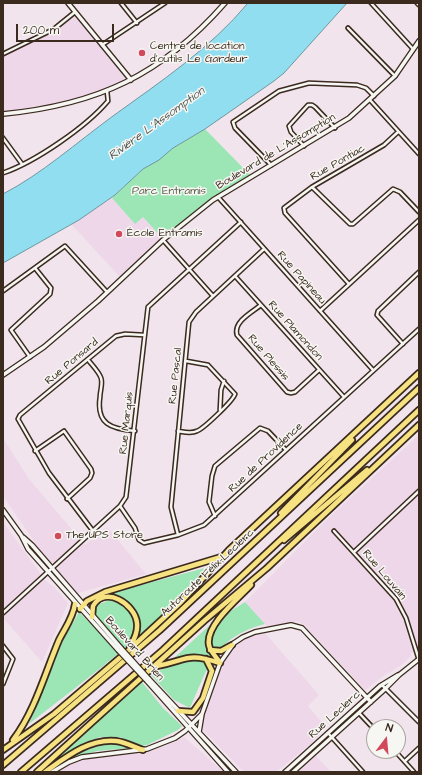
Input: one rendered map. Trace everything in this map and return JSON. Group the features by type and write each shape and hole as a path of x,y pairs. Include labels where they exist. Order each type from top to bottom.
{"highway":[{"path":"3,750 60,709 181,602 223,556 419,373"},
{"name":"Autoroute Félix-Leclerc","path":"3,765 119,667 419,388"},
{"path":"259,537 382,408"},
{"path":"21,772 128,681 419,410"},
{"path":"37,772 75,736 204,621 267,568 419,425"},
{"path":"244,574 390,452"},
{"path":"82,607 108,591 223,556"},
{"path":"220,663 210,650 208,639 213,626 267,568"},
{"path":"92,617 93,606 100,599 114,598 127,605 135,614 137,626 135,636 128,650"},
{"path":"9,745 25,722 61,636 73,615 75,604"},
{"path":"210,650 221,651 232,645"},
{"path":"155,666 188,657 206,659 220,663"},
{"path":"178,711 193,712 202,700 212,671 206,659"},
{"path":"45,772 70,755 98,743 119,742 142,750"}],"street":[{"path":"68,3 131,80"},
{"path":"121,3 137,23"},
{"path":"102,44 137,23 165,3"},
{"path":"3,114 63,104 107,91 131,80 190,39 225,3"},
{"path":"371,3 414,49"},
{"path":"3,54 54,29 75,12"},
{"path":"348,28 395,76"},
{"name":"Boulevard de L'Assomption","path":"3,375 30,357 72,323 163,240 218,197 334,128 370,100 395,76 419,41"},
{"path":"271,165 235,128 233,122 268,97 297,85 328,83 361,86 374,96"},
{"path":"3,173 40,155 88,119 108,101 107,91"},
{"path":"370,100 419,154"},
{"path":"305,146 289,128 291,122 308,105 315,107 334,128"},
{"name":"Rue Pontiac","path":"349,284 285,213 284,208 312,187 378,148 398,132"},
{"path":"3,138 22,164"},
{"path":"312,187 353,224 393,189 400,192 419,212"},
{"name":"Rue Papineau","path":"218,197 373,370"},
{"path":"320,311 419,220"},
{"name":"Rue Marquis","path":"3,613 120,506 128,491 148,307 241,222"},
{"path":"163,240 213,296"},
{"path":"3,291 65,246 107,292"},
{"name":"Rue Pascal","path":"178,535 171,512 178,431 191,318 264,249"},
{"path":"30,357 11,330 50,294 51,288 35,268"},
{"path":"403,344 377,317 377,313 419,272"},
{"name":"Rue Plamondon","path":"235,276 344,397"},
{"name":"Rue Plessis","path":"261,304 238,324 236,331 237,335 287,392 294,392 319,370"},
{"name":"Rue de Providence","path":"120,506 135,528 139,540 144,544 178,535 204,525 419,329"},
{"name":"Rue Ponsard","path":"36,451 18,419 20,415 88,361 116,336 125,334 144,335"},
{"path":"88,361 100,376 102,381 98,405 100,415 104,422 112,428 135,431"},
{"path":"178,431 196,432 230,403 235,394 208,365 186,361"},
{"path":"220,411 221,390 224,381"},
{"path":"215,516 209,502 212,476 219,462 260,428 268,431 286,450"},
{"path":"67,498 90,478 92,473 91,469 64,431 36,451 67,498 93,531"},
{"path":"354,552 419,491"},
{"name":"Boulevard Brien","path":"3,510 21,535 28,550 75,604 82,607 92,617 119,649"},
{"name":"Rue Louvain","path":"334,531 396,599 406,618 419,660"},
{"name":"Boulevard Brien","path":"21,535 52,568 82,607 119,649 236,772"},
{"path":"199,732 202,714 220,663 232,645 243,636 255,632 291,625 298,626 305,631 371,702"},
{"path":"3,646 13,659 3,684"},
{"name":"Rue Leclerc","path":"283,772 382,685 399,675 419,660"},
{"name":"Rue Leclerc","path":"293,772 399,675"},
{"name":"Boulevard Brien","path":"148,680 188,728 228,772"},
{"path":"382,685 419,722"},
{"path":"358,712 366,720"},
{"path":"52,772 83,756 142,750 167,742 188,728 202,714"},
{"path":"328,734 363,772"},
{"path":"414,772 405,761 419,748"}],"shaded area":[{"path":"75,12 131,80 73,102 6,114 3,110 3,54 54,29"},
{"name":"École Entramis","path":"112,198 135,224 143,217 164,240 121,278 71,224"},
{"path":"419,435 419,650 411,653 411,656 403,664 365,690 303,624 298,622 267,626 245,602 325,521"},
{"path":"3,438 29,479 85,545 107,527 146,574 78,593 58,571 59,568 54,562 50,562 40,550 3,496"},
{"path":"3,522 45,580 55,588 68,603 42,662 3,618"},
{"path":"266,634 319,695 308,706 326,727 312,743 276,772 244,772 203,730 202,723 221,664 233,647 243,639 252,635"},
{"path":"184,737 224,772 55,772 81,759 141,753 163,747"},
{"path":"316,756 331,772 296,772"}],"green space":[{"name":"Parc Entramis","path":"205,129 251,176 213,200 164,240 143,217 135,224 112,198 143,169 173,148"},
{"path":"205,568 186,590 144,632 99,670 29,724 62,642 79,612 88,621 97,605 107,601 107,594"},
{"path":"245,602 265,624 248,630 224,645 209,666 190,708 174,700 151,675 161,670 212,623"},
{"path":"142,682 163,708 182,726 178,730 147,745 141,746 120,737 100,737 84,744 51,764 50,762"},
{"path":"107,744 119,744 131,748 97,751 69,759 89,749"}],"water":[{"name":"Rivière L'Assomption","path":"248,3 347,3 284,73 274,81 205,129 173,148 159,160 143,169 115,195 79,220 3,263 3,194 18,186 46,167 184,64 218,35"}],"place":[{"name":"Centre de location d'outils Le Gardeur","path":"142,53"},
{"name":"École Entramis","path":"119,234"},
{"name":"The UPS Store","path":"58,536"}]}
